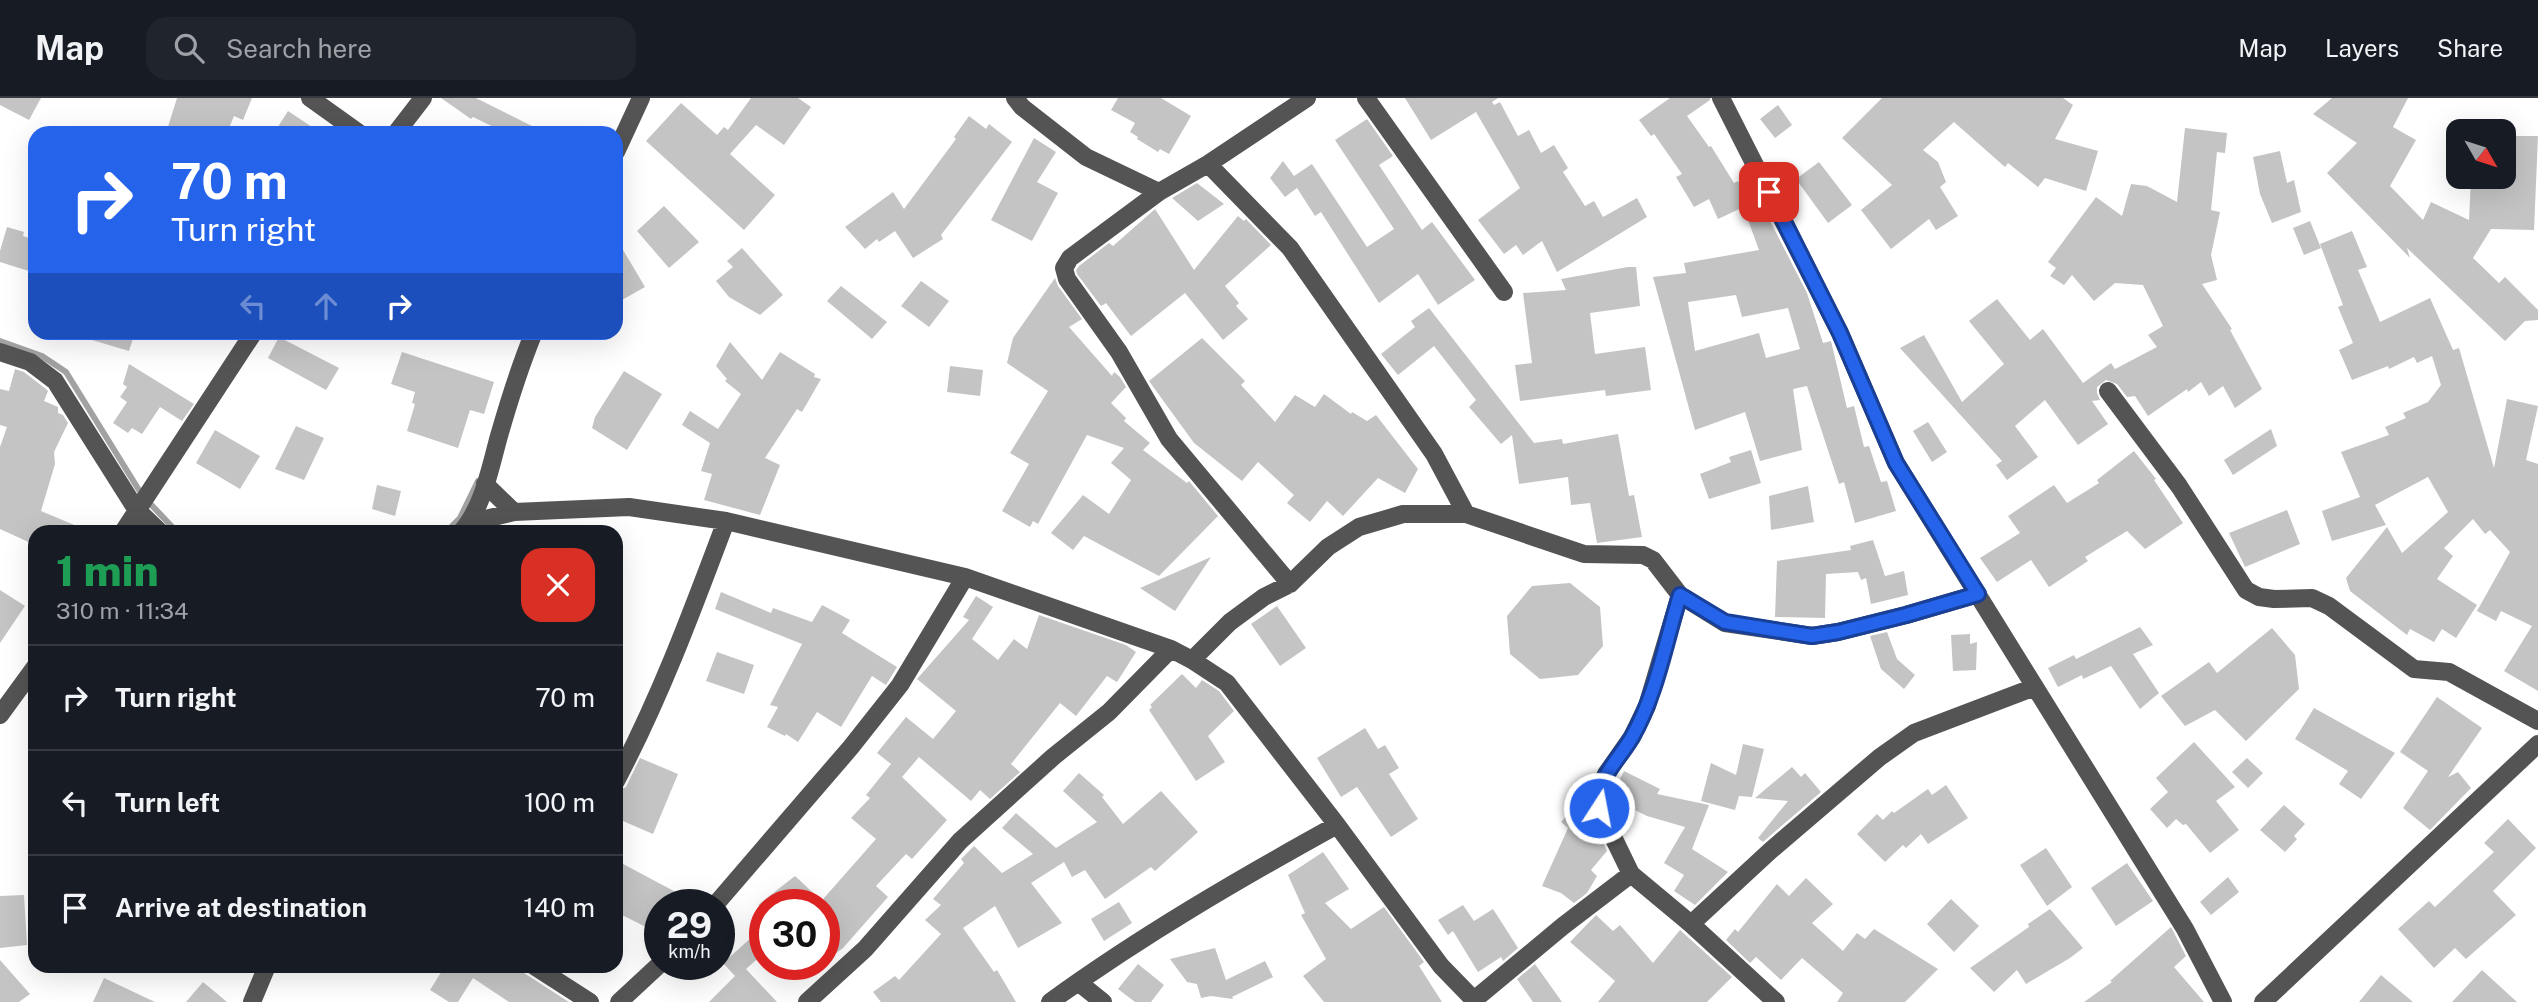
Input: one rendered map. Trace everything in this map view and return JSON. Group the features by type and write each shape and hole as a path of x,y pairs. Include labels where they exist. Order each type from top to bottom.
{"street":[{"path":"310,98 349,126"},
{"path":"402,126 423,98"},
{"path":"623,136 640,98"},
{"path":"1015,98 1022,107 1086,157 1160,192"},
{"path":"1290,584 1169,439 1119,352 1067,279 1064,268 1070,258 1160,192 1208,164 1307,98"},
{"path":"1366,98 1504,292"},
{"path":"1721,98 1840,333 1896,463 2185,929 2223,1002"},
{"path":"1208,164 1290,248 1434,454 1466,514"},
{"path":"126,525 249,340"},
{"path":"466,525 485,484 520,365 531,340"},
{"path":"0,352 30,362 55,381 136,509 153,525"},
{"path":"2108,391 2179,486 2246,590 2259,597 2274,599 2312,598 2329,606 2414,669 2449,672 2538,721"},
{"path":"485,484 514,512"},
{"path":"472,525 514,512 629,507 726,521 965,577 1171,649 1227,683 1441,966 1475,1001 1563,926 1631,874"},
{"path":"1192,660 1230,622 1264,597 1290,584 1328,547 1359,527 1402,514 1466,514 1584,554 1643,555 1653,560 1680,595 1725,622 1812,636 1906,615 1978,594"},
{"path":"623,768 678,649 726,521"},
{"path":"729,889 851,747 900,685 965,577"},
{"path":"1680,595 1647,706 1632,737 1606,774 1598,793 1599,808 1631,874 1691,924 1776,1002"},
{"path":"807,1002 865,949 960,841 1109,712 1171,649"},
{"path":"2,708 28,676"},
{"path":"1691,924 1770,851 1880,757 1914,733 2035,687"},
{"path":"2263,1002 2538,744"},
{"path":"1050,1002 1254,870 1337,825"},
{"path":"252,1002 264,973"},
{"path":"545,973 590,1002"},
{"path":"619,1002 644,979"},
{"path":"1078,982 1103,1002"}],"building":[{"path":"0,98 41,98 29,120 0,105"},
{"path":"177,98 252,98 243,120 234,116 230,126 168,126"},
{"path":"441,98 476,98 532,126 492,126 473,117 471,119"},
{"path":"751,98 798,98 811,107 784,145 756,125 730,154 775,195 744,230 646,141 681,103 717,135 724,127 728,130"},
{"path":"1118,98 1161,98 1191,116 1169,154 1160,149 1158,152 1130,132 1135,123 1111,110"},
{"path":"1405,98 1498,98 1492,102 1494,105 1500,102 1518,136 1529,130 1541,153 1554,145 1568,168 1563,172 1585,206 1594,201 1603,217 1637,198 1647,217 1557,272 1542,241 1523,255 1516,245 1504,254 1478,220 1520,188 1476,112 1431,140"},
{"path":"1670,98 1710,98 1687,116 1709,147 1711,146 1734,183 1738,181 1750,204 1718,219 1709,199 1694,207 1676,177 1682,174 1654,134 1651,136 1639,120"},
{"path":"1882,98 2063,98 2073,105 2055,139 2098,151 2086,191 2045,178 2038,187 2008,163 2005,167 1954,122 1923,150 1938,162 1946,182 1940,187 1958,216 1936,230 1929,219 1891,249 1861,210 1892,185 1842,138"},
{"path":"2332,98 2408,98 2393,127 2416,140 2390,186 2423,220 2431,202 2469,220 2471,189 2516,189 2516,136 2538,136 2534,230 2491,229 2473,258 2499,283 2505,277 2538,310 2538,320 2525,321 2505,341 2407,248 2410,258 2327,173 2357,143 2313,114"},
{"path":"1778,105 1792,125 1775,138 1760,119"},
{"path":"288,111 310,126 278,126"},
{"path":"969,116 986,129 989,124 1012,142 941,235 943,239 913,258 895,231 879,242 877,239 865,249 845,227 893,192 904,209 956,139 954,137"},
{"path":"1367,119 1393,156 1379,165 1422,230 1432,222 1475,280 1438,305 1418,274 1379,303 1321,212 1315,216 1297,188 1285,197 1270,178 1283,161 1294,176 1312,164 1367,247 1394,229 1335,140"},
{"path":"2185,128 2227,133 2225,153 2217,152 2211,210 2220,212 2211,255 2217,280 2202,284 2232,329 2230,330 2262,389 2235,408 2223,386 2209,396 2201,382 2148,416 2135,396 2127,397 2117,384 2106,380 2097,387 2100,400 2092,401 2108,424 2078,445 2045,400 2015,426 2038,457 2007,480 1996,465 2002,461 1900,348 1924,335 1962,402 2004,364 1969,321 1997,299 2030,340 2043,329 2083,383 2111,363 2115,369 2157,347 2148,335 2163,326 2143,285 2115,283 2094,301 2072,275 2064,285 2050,276 2056,268 2048,262 2096,197 2122,216 2131,184 2147,186 2177,202"},
{"path":"1034,138 1056,152 1037,182 1058,193 1032,241 991,220"},
{"path":"2280,151 2287,183 2294,180 2301,212 2272,223 2260,194 2253,157"},
{"path":"1819,162 1852,205 1828,223 1796,179"},
{"path":"1197,183 1224,204 1198,221 1172,198"},
{"path":"664,206 699,242 669,268 637,231"},
{"path":"1155,209 1194,270 1238,216 1244,221 1246,219 1271,245 1225,286 1239,303 1236,306 1248,319 1223,340 1185,293 1131,336 1106,303 1101,306 1077,274 1079,266 1109,243 1113,246"},
{"path":"1766,213 1807,293 1823,343 1831,341 1847,408 1854,406 1864,447 1869,446 1881,482 1887,481 1896,511 1855,523 1844,482 1839,484 1807,386 1793,389 1802,450 1760,461 1745,412 1695,430 1653,277 1686,273 1684,263 1759,250 1748,220","holes":["1736,295 1742,317 1788,308 1800,349 1766,358 1759,333 1695,351 1688,302"]},
{"path":"2310,221 2321,248 2304,255 2293,228"},
{"path":"7,227 24,232 23,236 28,238 28,271 0,262 0,251"},
{"path":"2352,231 2367,267 2358,270 2380,322 2430,298 2453,350 2459,348 2494,468 2507,399 2538,406 2526,460 2538,464 2538,691 2504,671 2532,626 2501,611 2496,621 2477,611 2510,552 2490,530 2485,534 2473,519 2444,548 2453,556 2437,579 2477,605 2456,638 2442,629 2434,642 2410,629 2407,635 2350,591 2346,578 2387,527 2402,553 2448,512 2428,477 2375,505 2386,525 2332,541 2322,511 2360,497 2341,452 2389,435 2385,427 2406,418 2403,413 2428,402 2441,385 2432,356 2417,363 2414,357 2389,369 2388,366 2352,380 2339,350 2353,343 2338,307 2343,305 2320,244"},
{"path":"742,248 783,295 760,315 729,297 716,281 733,267 727,261"},
{"path":"623,250 645,287 623,299"},
{"path":"1636,267 1640,306 1590,313 1595,354 1645,347 1651,390 1606,396 1605,390 1520,401 1515,365 1532,363 1523,293 1566,290 1561,279"},
{"path":"1055,278 1082,319 1069,327 1112,376 1114,372 1126,387 1111,403 1126,418 1124,421 1150,443 1143,450 1187,483 1189,481 1218,516 1159,576 1084,536 1073,550 1051,533 1083,495 1109,514 1131,480 1111,463 1124,448 1087,435 1038,524 1033,521 1030,527 1002,511 1029,464 1010,453 1048,391 1007,363 1013,338"},
{"path":"921,281 949,301 929,327 901,306"},
{"path":"841,286 887,322 872,339 827,301"},
{"path":"1429,308 1534,443 1562,439 1563,444 1618,434 1629,496 1634,495 1642,537 1597,543 1590,503 1571,505 1568,477 1519,484 1512,435 1501,444 1469,407 1476,400 1434,346 1398,375 1381,354 1415,327 1411,321"},
{"path":"1202,338 1245,381 1241,385 1275,422 1295,395 1315,407 1324,394 1351,414 1352,412 1367,421 1376,415 1418,469 1405,493 1378,478 1343,516 1327,501 1310,522 1287,503 1294,495 1258,462 1242,481 1194,443 1149,381"},
{"path":"92,340 132,340 129,351"},
{"path":"277,340 285,340 339,368 326,390 268,358"},
{"path":"730,342 762,380 780,352 815,374 814,377 821,379 802,412 797,409 765,458 780,465 760,515 704,500 712,474 701,471 710,443 682,425 690,411 718,429 741,394 725,381 727,379 716,366"},
{"path":"402,352 494,382 484,414 470,410 458,448 407,431 415,404 412,403 415,392 391,384"},
{"path":"129,364 194,404 182,421 160,407 142,434 132,428 128,433 113,423 127,402 120,397 127,387 123,384"},
{"path":"950,366 983,370 980,396 947,392"},
{"path":"15,369 24,372 48,391 44,401 58,407 58,413 63,415 68,423 54,452 55,464 41,511 74,525 28,525 28,542 0,529 0,447 7,427 0,425 0,389 9,391"},
{"path":"624,371 662,394 627,450 592,428 595,417"},
{"path":"1928,422 1947,452 1932,462 1913,431"},
{"path":"296,426 324,438 304,480 275,469"},
{"path":"2271,429 2277,446 2233,475 2224,460"},
{"path":"215,430 260,456 240,489 196,463"},
{"path":"1751,450 1761,483 1709,499 1700,474 1731,462 1729,457"},
{"path":"2134,451 2156,479 2154,480 2183,523 2145,549 2127,531 2085,557 2088,561 2049,587 2031,560 1997,582 1980,558 2020,533 2008,516 2054,485 2067,503 2099,483 2097,480"},
{"path":"377,485 401,491 395,516 372,509"},
{"path":"1808,486 1814,522 1771,530 1769,496"},
{"path":"2287,510 2300,544 2245,567 2229,533"},
{"path":"1873,540 1885,576 1904,571 1908,595 1871,604 1866,578 1861,580 1858,572 1826,574 1825,618 1775,617 1777,561 1851,550 1850,546"},
{"path":"1211,557 1175,611 1140,588"},
{"path":"1570,583 1600,607 1603,646 1578,675 1540,679 1510,654 1507,616 1532,586"},
{"path":"0,590 25,606 0,643"},
{"path":"721,592 771,613 773,608 812,622 822,605 850,620 842,633 897,667 886,685 872,676 841,727 817,712 798,742 767,727 778,707 770,705 802,644 715,609"},
{"path":"976,596 993,607 972,639 998,660 1014,639 1027,649 1039,615 1126,645 1136,652 1117,682 1107,676 1076,716 1060,703 1011,764 1020,772 990,799 980,790 971,801 919,757 902,777 947,820 912,859 906,854 876,886 888,897 840,950 840,889 832,889 876,839 851,818 870,798 866,795 891,764 877,753 906,717 933,739 956,711 917,679 969,620 963,617"},
{"path":"1277,606 1306,648 1280,666 1251,624"},
{"path":"2140,627 2153,645 2133,654 2159,693 2140,709 2111,666 2083,679 2082,675 2058,687 2048,668 2074,655 2076,659"},
{"path":"2272,628 2295,655 2299,689 2246,741 2215,710 2185,726 2161,696 2209,662 2217,673"},
{"path":"1887,632 1897,659 1915,675 1904,689 1881,669 1870,636"},
{"path":"1970,634 1970,644 1977,642 1976,670 1953,671 1951,635"},
{"path":"717,652 754,665 744,694 706,681"},
{"path":"1182,674 1196,688 1202,680 1219,691 1234,711 1208,736 1225,762 1196,781 1149,710 1152,707 1150,705"},
{"path":"2437,697 2482,728 2448,777 2458,772 2471,788 2430,830 2403,808 2428,771 2400,752"},
{"path":"2314,708 2395,753 2361,799 2339,784 2348,771 2295,739"},
{"path":"1365,728 1378,749 1385,745 1399,768 1389,774 1418,819 1391,837 1357,787 1341,797 1317,758"},
{"path":"2194,742 2235,787 2216,801 2239,830 2210,853 2186,824 2183,825 2176,819 2167,828 2150,809 2168,792 2156,778"},
{"path":"1743,744 1764,749 1752,797 1739,796 1735,810 1701,801 1711,763 1736,775"},
{"path":"640,758 678,774 653,834 623,821 623,788"},
{"path":"2247,758 2263,773 2248,788 2232,772"},
{"path":"1792,767 1801,777 1805,773 1821,792 1763,842 1758,838 1788,801 1755,798"},
{"path":"1624,771 1660,789 1657,794 1709,805 1692,849 1728,872 1695,905 1674,891 1684,875 1664,863 1685,827 1647,816 1610,798"},
{"path":"1079,773 1104,795 1102,797 1123,824 1161,791 1198,832 1155,871 1151,867 1105,899 1085,870 1072,877 1064,862 1031,883 1062,923 1018,948 995,906 963,928 994,972 997,970 1016,1002 881,1002 873,992 895,976 899,980 941,934 925,920 941,905 933,899 964,863 961,859 974,846 1002,873 1033,854 1002,828 1016,813 1056,848 1097,822 1063,791"},
{"path":"1946,785 1968,818 1928,844 1921,834 1906,848 1903,845 1885,862 1857,834 1877,814 1883,820 1892,811 1894,813 1928,789 1932,795"},
{"path":"1577,804 1590,815 1607,851 1591,870 1597,876 1587,893 1574,903 1561,893 1542,886 1568,828 1561,822"},
{"path":"2284,805 2305,824 2294,836 2297,839 2285,852 2260,830"},
{"path":"2508,819 2536,848 2493,891 2516,915 2466,959 2455,948 2434,968 2398,929 2429,901 2435,907 2494,852 2484,843"},
{"path":"2046,848 2072,887 2047,906 2020,865"},
{"path":"1323,852 1349,889 1325,903 1351,929 1384,907 1424,962 1419,966 1442,1002 1324,1002 1303,976 1326,959 1301,915 1305,913 1288,875"},
{"path":"2127,863 2153,901 2116,926 2091,888"},
{"path":"623,864 670,889 644,889 644,926 623,916"},
{"path":"795,876 809,889 778,889"},
{"path":"2228,877 2239,892 2211,915 2200,902"},
{"path":"1806,878 1833,904 1812,923 1843,951 1857,933 1865,939 1874,929 1938,969 1905,1002 1837,1002 1843,993 1802,958 1781,980 1756,957 1750,963 1726,940 1735,929 1738,932 1777,884 1789,896"},
{"path":"24,895 27,945 0,948 0,896"},
{"path":"1951,899 1979,926 1954,952 1927,924"},
{"path":"1119,902 1132,923 1104,941 1091,919"},
{"path":"1463,905 1474,921 1493,909 1518,948 1503,961 1501,957 1478,972 1453,931 1448,935 1438,920"},
{"path":"2050,909 2083,948 2026,984 2017,970 1994,992 1970,968"},
{"path":"1596,915 1613,931 1620,925 1653,963 1680,930 1732,977 1707,1002 1598,1002 1615,981 1570,942"},
{"path":"2171,927 2186,956 2174,967 2204,1002 2084,1002 2112,982 2110,981"},
{"path":"749,940 749,966 746,969 749,980 756,980 777,1002 709,1002 731,980 735,980 735,952"},
{"path":"1215,948 1226,980 1265,961 1273,977 1232,997 1233,999 1211,996 1201,998 1197,984 1187,982 1170,959"},
{"path":"0,960 30,994 19,1002 0,1002"},
{"path":"1138,964 1164,985 1151,1002 1135,1002 1118,989"},
{"path":"1535,964 1562,1002 1533,1002 1517,979"},
{"path":"2482,970 2517,1002 2452,1002"},
{"path":"441,973 524,973 569,1002 509,1002 473,978 458,1002 449,1002 430,990"},
{"path":"2381,975 2413,1002 2359,1002"},
{"path":"104,978 155,1002 93,1002"},
{"path":"203,982 227,1002 186,1002"}],"waterway":[{"path":"0,341 42,356 66,372 142,495 170,525"},
{"path":"453,525 460,518 478,481"}],"route":[{"path":"1599,808 1598,793 1606,774 1632,737 1647,706 1680,595 1725,622 1812,636 1906,615 1978,594 1896,463 1840,333 1769,192"}]}
